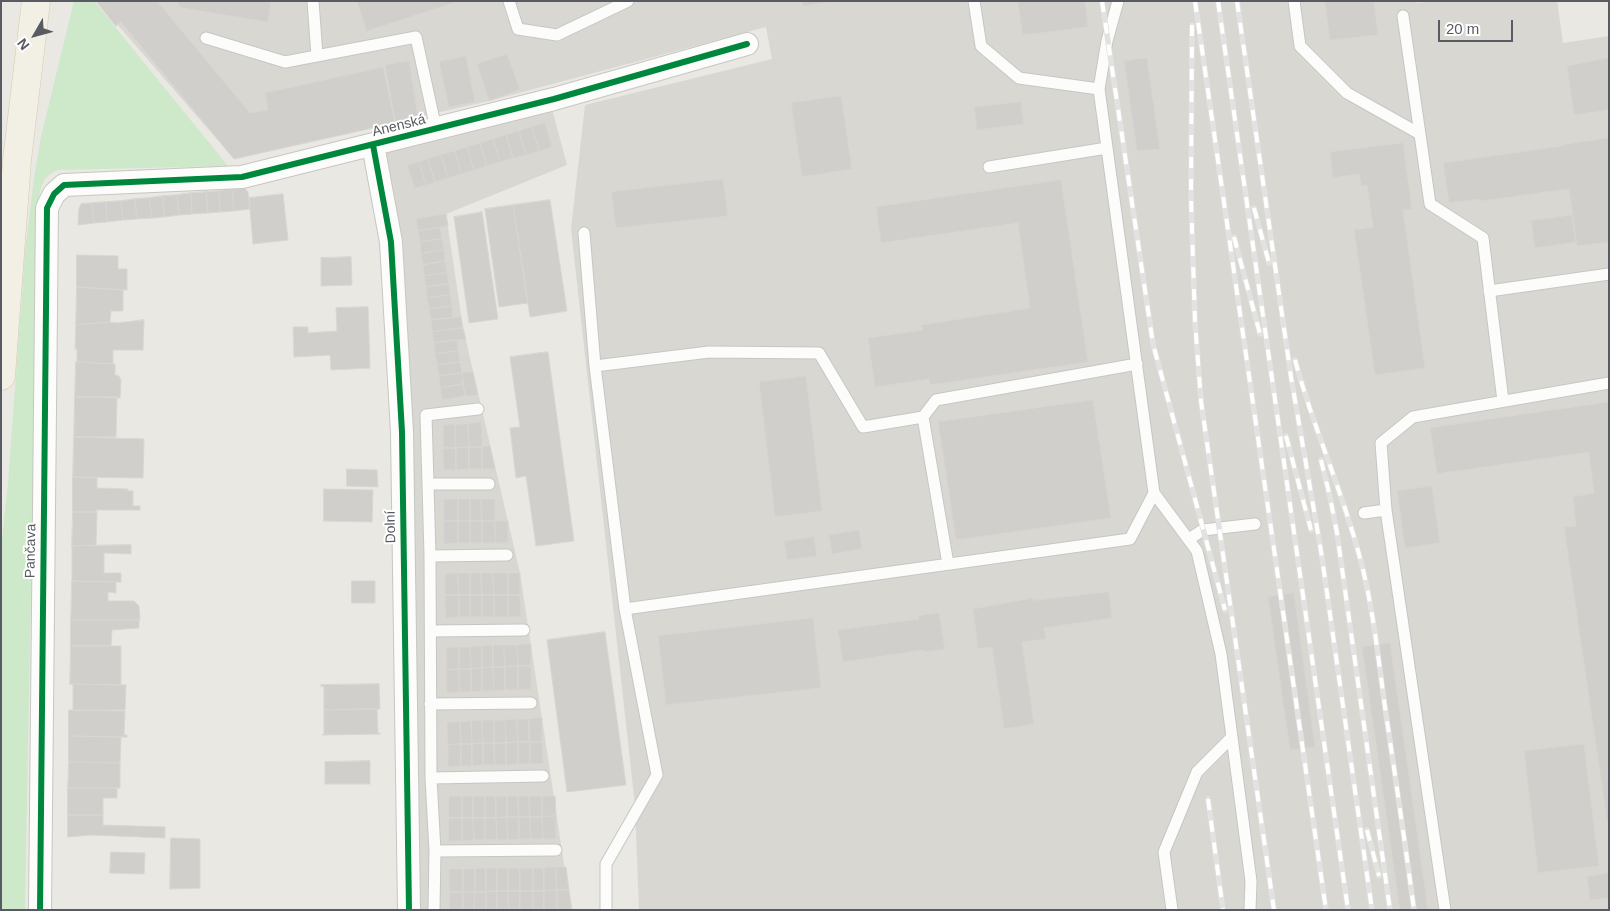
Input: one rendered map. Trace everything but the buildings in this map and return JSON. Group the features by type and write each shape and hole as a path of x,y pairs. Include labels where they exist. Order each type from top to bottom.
{"main road":[{"path":"1,376 17,160 36,1"}],"street":[{"name":"Anenská","path":"54,194 64,185 242,177 554,98 748,44"},
{"name":"Dolní","path":"373,145 391,242 402,432 409,910"},
{"name":"Pančava","path":"40,910 47,208 54,194"}],"lane":[{"path":"313,1 317,56"},
{"path":"509,1 518,29 556,35 628,1"},
{"path":"974,1 981,46 1019,78 1099,89"},
{"path":"1118,1 1107,41 1099,89 1154,493 1197,551 1221,654 1251,882 1250,910"},
{"path":"1294,1 1300,46 1347,93 1420,134"},
{"path":"1403,16 1430,204 1483,238 1503,402"},
{"path":"206,38 285,62 416,37 436,129"},
{"path":"989,167 1108,148"},
{"path":"584,233 595,366 625,609 657,775 606,864 606,910"},
{"path":"1489,291 1609,274"},
{"path":"595,366 709,352 820,353 863,427 923,417 936,400 1137,364"},
{"path":"1445,910 1386,510 1381,443 1413,417 1609,383"},
{"path":"434,910 435,851 431,778 430,556 426,415 478,408"},
{"path":"923,417 948,564"},
{"path":"428,484 489,484"},
{"path":"625,609 1130,539 1154,493"},
{"path":"1364,513 1386,510"},
{"path":"1189,539 1203,530 1255,524"},
{"path":"430,556 507,555"},
{"path":"431,631 524,630"},
{"path":"430,704 531,703"},
{"path":"1172,910 1164,852 1197,772 1232,737"},
{"path":"431,778 544,776"},
{"path":"435,851 556,850"}],"shaded area":[{"path":"97,1 1416,1 1417,3 1432,1 1557,1 1563,43 1609,36 1609,910 639,910 635,805 571,229 585,105 772,59 766,27 489,101 234,159"},
{"path":"547,90 567,165 446,214 463,328 520,573 571,910 411,910 386,135"}],"green space":[{"path":"74,1 94,1 228,166 58,170 48,176 42,184 38,206 25,910 1,910 1,549 8,483 25,253 34,178 41,137"}],"railway":[{"path":"1102,1 1153,344 1225,610"},
{"path":"1195,1 1326,910"},
{"path":"1218,1 1348,910"},
{"path":"1237,1 1291,377 1321,551 1372,910"},
{"path":"1192,25 1191,197 1195,322 1201,401 1274,910"},
{"path":"1254,208 1269,263"},
{"path":"1234,237 1260,334"},
{"path":"1295,360 1310,410 1345,508 1365,576 1375,632 1414,910"},
{"path":"1286,436 1311,530"},
{"path":"1321,460 1337,533 1390,910"},
{"path":"1208,799 1223,910"},
{"path":"1367,830 1379,876"}],"cycle path":[{"path":"40,910 47,208 54,194 64,185 242,177 554,99 747,44"},
{"path":"373,145 391,242 402,432 409,910"}]}
